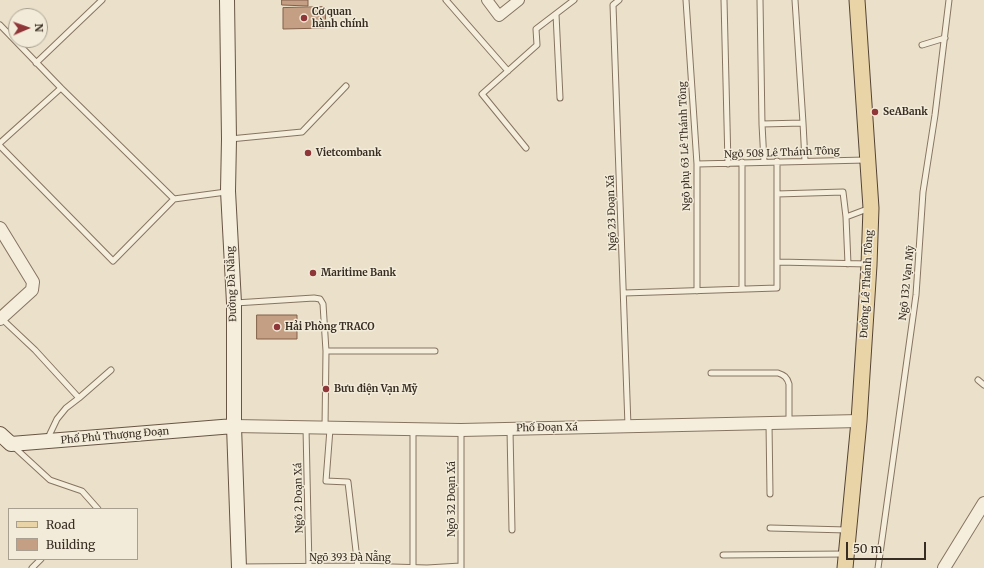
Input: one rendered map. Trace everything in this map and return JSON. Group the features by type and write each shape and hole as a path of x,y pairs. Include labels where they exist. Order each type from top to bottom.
{"main road":[{"name":"Đường Đà Nẵng","path":"227,0 229,139 228,191 234,303 234,426 239,568"},
{"name":"Đường Lê Thánh Tông","path":"845,561 859,421 871,208 857,0"},
{"name":"Phố Phủ Thượng Đoạn","path":"3,437 47,441 234,426"}],"street":[{"path":"487,0 499,16 519,0"},
{"path":"0,228 33,282 32,290 0,318"},
{"name":"Phố Đoạn Xá","path":"234,426 460,430 859,421"},
{"path":"944,568 984,503"}],"lane":[{"path":"36,63 102,0"},
{"path":"446,0 508,71"},
{"path":"526,148 482,94 537,45 536,29 574,0"},
{"path":"609,0 614,6 620,0"},
{"name":"Ngõ phụ 63 Lê Thánh Tông","path":"686,0 697,164 697,291"},
{"path":"724,0 728,164"},
{"path":"760,0 764,162"},
{"path":"795,0 805,161"},
{"name":"Ngõ 132 Vạn Mỹ","path":"878,568 916,295 924,192 949,0"},
{"name":"Ngõ 23 Đoạn Xá","path":"614,6 628,427"},
{"path":"556,14 560,98"},
{"path":"0,25 36,63 174,199"},
{"path":"922,45 945,38"},
{"path":"229,139 302,132 346,86"},
{"path":"61,88 0,144 113,261 174,199 228,191"},
{"path":"762,124 803,122"},
{"name":"Ngõ 508 Lê Thánh Tông","path":"697,164 867,160"},
{"path":"742,162 742,289"},
{"path":"624,293 777,288 777,162"},
{"path":"777,194 843,192 846,217 848,264"},
{"path":"846,217 871,208"},
{"path":"778,262 869,264"},
{"path":"234,303 314,298 320,299 323,304 328,428 326,481 348,482 358,567"},
{"path":"0,318 35,350 79,398"},
{"path":"326,351 435,351"},
{"path":"47,441 56,419 66,408 111,370"},
{"path":"712,373 783,374 787,378 789,384 789,423"},
{"path":"978,380 984,385"},
{"path":"769,424 770,494"},
{"name":"Ngõ 2 Đoạn Xá","path":"306,428 309,568"},
{"path":"510,429 512,530"},
{"path":"413,430 413,568"},
{"name":"Ngõ 32 Đoạn Xá","path":"460,430 461,567"},
{"path":"3,437 50,480 82,491 95,508"},
{"path":"770,528 848,530"},
{"path":"723,554 845,561"},
{"path":"32,568 40,560"},
{"name":"Ngõ 393 Đà Nẵng","path":"239,568 461,567"}],"building":[{"path":"282,0 308,0 308,6 282,5"},
{"name":"Cơ quan hành chính","path":"325,7 326,28 283,29 283,8"},
{"name":"Hải Phòng TRACO","path":"257,315 297,315 297,339 257,339"}],"place":[{"name":"Cơ quan hành chính","path":"304,18"},
{"name":"SeABank","path":"875,112"},
{"name":"Vietcombank","path":"308,153"},
{"name":"Maritime Bank","path":"313,273"},
{"name":"Hải Phòng TRACO","path":"277,327"},
{"name":"Bưu điện Vạn Mỹ","path":"326,389"}]}
